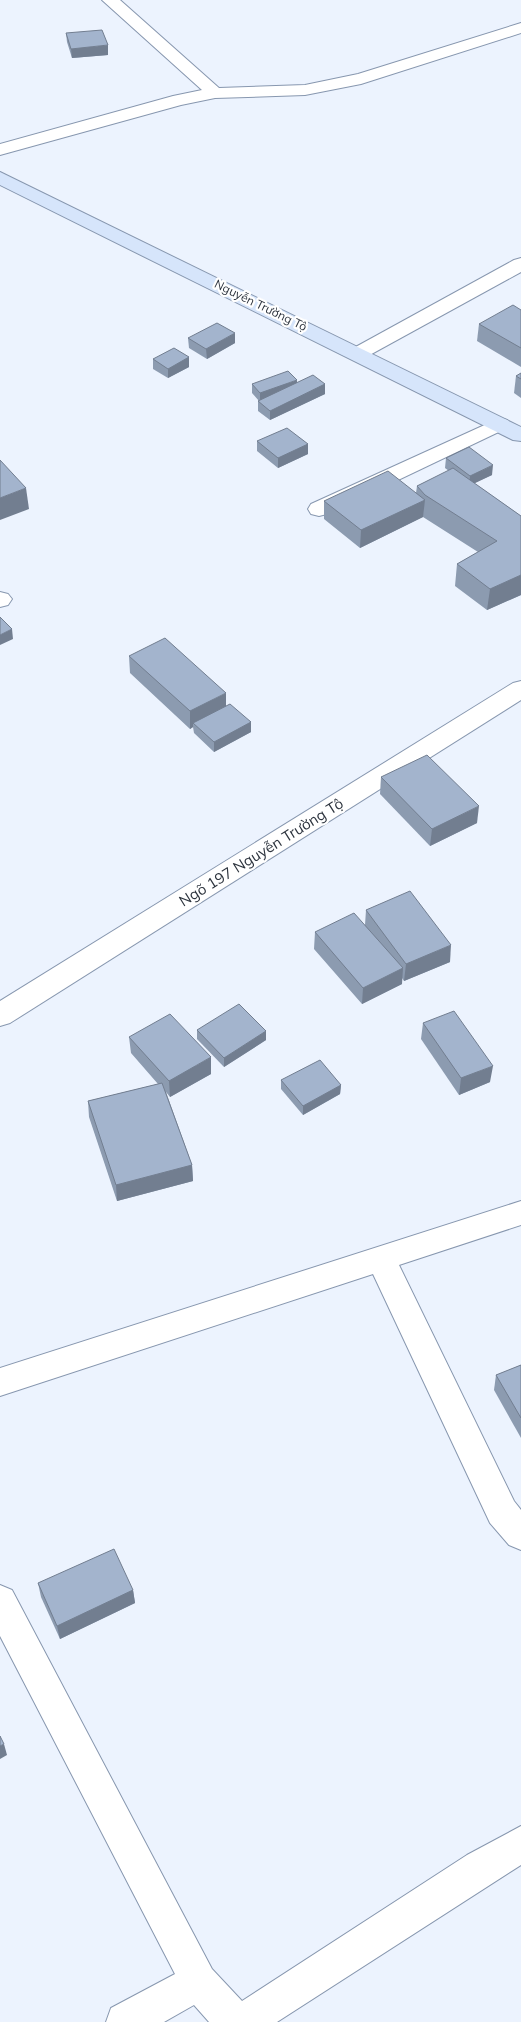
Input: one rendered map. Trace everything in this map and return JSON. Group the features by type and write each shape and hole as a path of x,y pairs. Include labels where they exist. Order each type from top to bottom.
{"main road":[{"name":"Nguyễn Trường Tộ","path":"0,178 359,353 521,435"}],"street":[{"path":"110,0 214,93"},
{"path":"0,150 179,100 214,93 305,90 361,80 521,28"},
{"path":"359,353 521,264"},
{"path":"319,509 500,424"},
{"name":"Ngõ 197 Nguyễn Trường Tộ","path":"0,1015 521,690"},
{"path":"0,1382 521,1213"},
{"path":"381,1259 502,1512 521,1534"},
{"path":"0,1600 199,1982 235,2022"},
{"path":"243,2022 463,1878 521,1844"},
{"path":"125,2022 199,1982"}],"building":[{"path":"102,30 108,45 71,49 66,33"},
{"path":"513,305 521,310 521,348 479,324"},
{"path":"217,323 235,333 206,349 188,338"},
{"path":"174,348 189,357 168,369 153,359"},
{"path":"288,371 297,380 260,393 252,384"},
{"path":"313,375 325,384 270,411 258,401"},
{"path":"287,428 308,444 278,458 257,441"},
{"path":"469,447 493,465 470,476 446,458"},
{"path":"0,460 26,488 0,498"},
{"path":"453,468 521,516 521,575 490,589 457,564 497,541 425,495 417,486"},
{"path":"388,471 425,500 361,530 324,501"},
{"path":"0,617 12,629 0,635"},
{"path":"165,638 226,693 190,711 129,656"},
{"path":"230,704 251,722 214,742 193,723"},
{"path":"427,755 479,806 432,829 381,777"},
{"path":"410,891 451,945 406,964 366,910"},
{"path":"354,913 403,968 363,988 315,932"},
{"path":"239,1004 266,1031 224,1058 197,1030"},
{"path":"454,1011 493,1066 461,1078 423,1023"},
{"path":"170,1014 211,1057 169,1081 129,1037"},
{"path":"320,1060 341,1085 303,1106 281,1080"},
{"path":"162,1083 192,1165 116,1185 88,1101"},
{"path":"521,1365 521,1418 496,1375"},
{"path":"114,1549 133,1590 57,1626 38,1583"},
{"path":"0,1736 4,1744 0,1746"}]}
